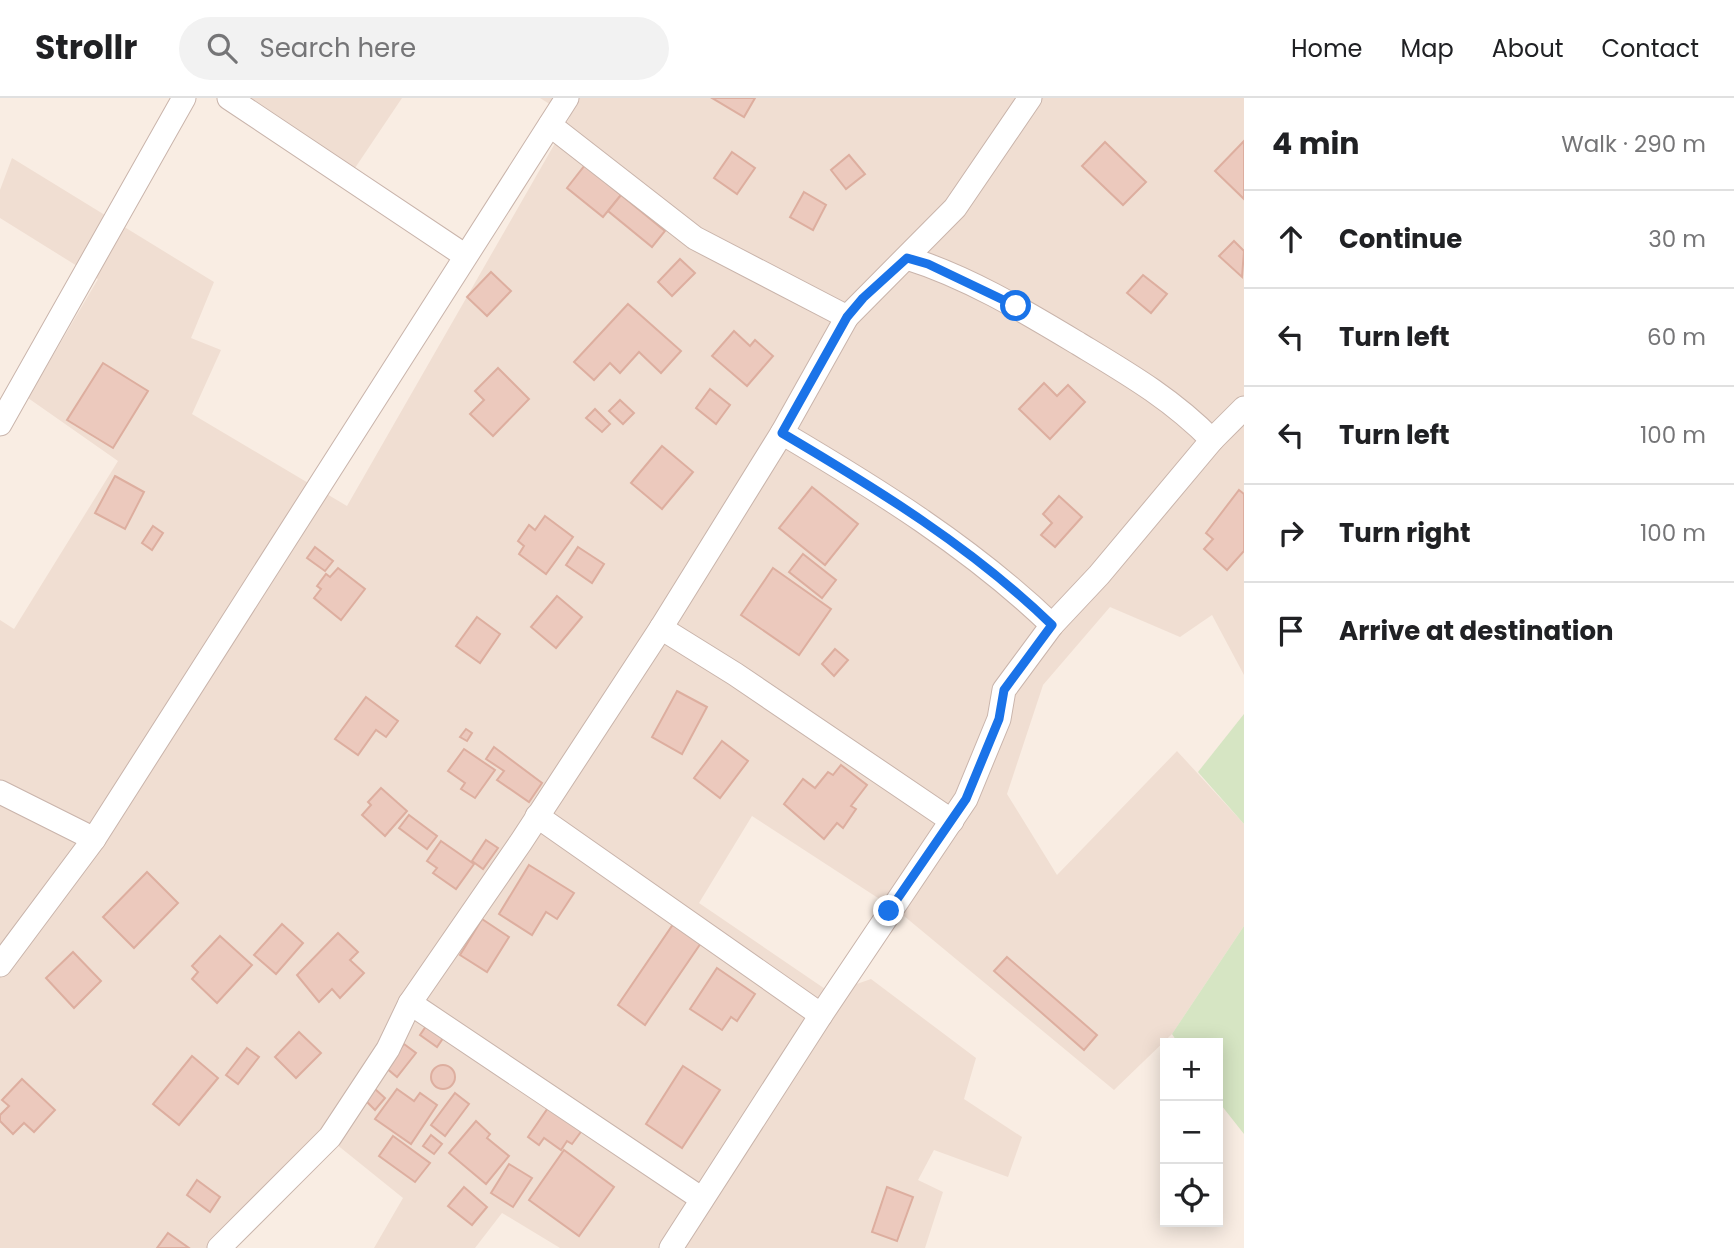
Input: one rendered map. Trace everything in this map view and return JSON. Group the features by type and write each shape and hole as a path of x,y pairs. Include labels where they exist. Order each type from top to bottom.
{"street":[{"path":"0,424 184,98"},
{"path":"229,98 464,255"},
{"path":"0,965 94,839 464,255 567,98"},
{"path":"219,1248 330,1137 388,1049 410,1003 661,628 782,433 847,317 955,208 1030,98"},
{"path":"550,125 695,238 847,317"},
{"path":"907,258 928,264 1016,306 1154,388 1185,412 1212,440"},
{"path":"671,1248 821,1015 966,799 999,719 1004,690 1052,625 1099,575 1212,440 1244,408"},
{"path":"782,433 882,492 971,556 1052,625"},
{"path":"661,628 735,674 952,821"},
{"path":"0,792 94,839"},
{"path":"537,816 821,1015"},
{"path":"410,1003 702,1199"}],"shaded area":[{"path":"245,98 402,98 355,168"},
{"path":"540,98 1244,98 1244,675 1212,615 1180,637 1110,607 1043,685 1007,794 1057,875 1177,751 1244,824 1244,926 1172,1034 1168,1038 1160,1038 1160,1046 1114,1090 898,911 752,816 699,903 831,993 871,979 976,1058 964,1099 1022,1137 1008,1177 934,1150 918,1180 943,1192 925,1248 560,1248 502,1213 475,1248 374,1248 403,1198 336,1144 235,1248 0,1248 0,620 14,629 118,461 28,398 98,279 0,218 0,190 12,158 214,282 191,338 221,350 192,414 347,506 570,117"}],"green space":[{"path":"1244,714 1244,824 1198,772"},
{"path":"1244,926 1244,1134 1223,1107 1223,1038 1175,1038 1172,1034"}],"building":[{"path":"712,98 755,98 744,117"},
{"path":"1244,141 1244,199 1215,171"},
{"path":"1105,142 1146,182 1123,205 1082,166"},
{"path":"732,152 755,168 737,194 714,178"},
{"path":"849,155 865,174 846,189 831,170"},
{"path":"585,165 621,195 603,217 567,188"},
{"path":"804,192 826,205 813,230 790,217"},
{"path":"621,195 665,231 652,247 608,211"},
{"path":"1234,241 1244,251 1242,277 1219,256"},
{"path":"680,259 695,273 672,296 658,282"},
{"path":"491,272 511,291 487,316 467,297"},
{"path":"1143,275 1167,294 1151,313 1127,293"},
{"path":"628,304 681,351 661,373 639,352 620,373 610,363 594,380 574,362"},
{"path":"734,331 750,346 755,340 773,356 747,386 712,356"},
{"path":"103,363 148,391 113,448 67,420"},
{"path":"498,368 529,399 493,436 470,414 484,400 475,391"},
{"path":"1044,383 1057,396 1068,385 1085,402 1050,439 1019,409"},
{"path":"710,389 730,405 716,424 696,408"},
{"path":"620,400 634,413 623,424 609,411"},
{"path":"595,409 610,424 602,432 586,418"},
{"path":"662,446 693,472 662,509 631,483"},
{"path":"115,476 144,492 125,529 95,513"},
{"path":"812,487 858,524 825,565 779,528"},
{"path":"1239,490 1244,494 1244,551 1227,570 1204,549 1213,539 1206,533"},
{"path":"1059,496 1082,517 1055,547 1041,535 1052,523 1043,514"},
{"path":"545,516 573,537 546,574 519,554 524,546 518,541 529,525 535,530"},
{"path":"153,526 163,533 152,550 142,543"},
{"path":"315,547 333,561 325,571 307,558"},
{"path":"578,547 604,564 592,583 566,565"},
{"path":"803,554 836,580 822,598 789,572"},
{"path":"338,568 365,589 341,620 314,598 321,589 317,586 326,574 330,577"},
{"path":"773,568 831,609 799,655 741,615"},
{"path":"557,596 582,617 556,648 531,627"},
{"path":"477,617 500,634 480,663 456,646"},
{"path":"835,649 848,660 834,676 822,664"},
{"path":"677,691 707,707 682,754 652,737"},
{"path":"366,697 398,721 386,737 376,730 358,755 335,739"},
{"path":"466,729 472,733 467,741 460,737"},
{"path":"722,741 748,761 720,798 694,778"},
{"path":"494,747 542,783 529,802 497,780 504,771 486,759"},
{"path":"464,749 495,770 475,798 461,789 465,783 448,771"},
{"path":"841,765 867,785 851,806 856,809 843,828 837,823 824,839 784,804 803,779 815,788 828,772 833,775"},
{"path":"381,788 407,811 385,836 362,815 371,805 368,802"},
{"path":"409,815 437,836 427,849 399,828"},
{"path":"486,840 498,848 483,869 472,861"},
{"path":"441,841 474,864 456,889 433,873 437,868 427,861"},
{"path":"529,865 574,893 557,919 546,912 532,935 499,914"},
{"path":"147,872 178,903 134,948 103,917"},
{"path":"482,919 509,937 487,972 460,955"},
{"path":"676,920 703,940 645,1025 618,1005"},
{"path":"282,924 303,943 276,974 254,955"},
{"path":"338,933 358,952 350,960 364,973 340,998 332,989 319,1002 297,975"},
{"path":"220,936 252,965 217,1003 192,979 198,972 192,966"},
{"path":"73,952 101,981 74,1008 46,978"},
{"path":"1007,957 1097,1035 1084,1050 994,971"},
{"path":"717,968 755,994 737,1021 731,1017 722,1030 690,1009"},
{"path":"431,1019 448,1031 437,1047 420,1035"},
{"path":"299,1032 321,1053 296,1078 275,1057"},
{"path":"404,1044 416,1053 397,1077 385,1067"},
{"path":"247,1048 259,1057 238,1084 226,1075"},
{"path":"192,1056 218,1078 179,1125 153,1104"},
{"path":"443,1065 451,1069 455,1077 451,1085 443,1089 435,1085 431,1077 435,1069"},
{"path":"683,1066 720,1090 682,1148 646,1124"},
{"path":"22,1079 55,1110 34,1132 24,1123 13,1134 0,1121 0,1115 9,1106 2,1100"},
{"path":"375,1089 385,1098 375,1110 365,1100"},
{"path":"397,1089 414,1101 420,1093 437,1105 411,1144 375,1119"},
{"path":"455,1093 469,1104 445,1136 431,1125"},
{"path":"550,1105 583,1129 572,1144 567,1141 561,1150 544,1138 539,1145 528,1137"},
{"path":"476,1121 490,1134 487,1138 509,1156 486,1184 449,1153"},
{"path":"431,1135 442,1144 434,1154 423,1146"},
{"path":"393,1136 430,1163 415,1182 379,1156"},
{"path":"564,1150 614,1187 579,1236 529,1200"},
{"path":"509,1164 532,1178 513,1207 491,1193"},
{"path":"197,1180 220,1197 210,1212 187,1195"},
{"path":"464,1187 487,1207 472,1225 448,1206"},
{"path":"887,1187 913,1197 897,1241 872,1232"},
{"path":"168,1233 189,1248 157,1248"}],"route":[{"path":"889,911 966,799 999,719 1004,690 1052,625 971,556 882,492 782,433 847,317 863,298 907,258 928,264 1016,306"}]}
